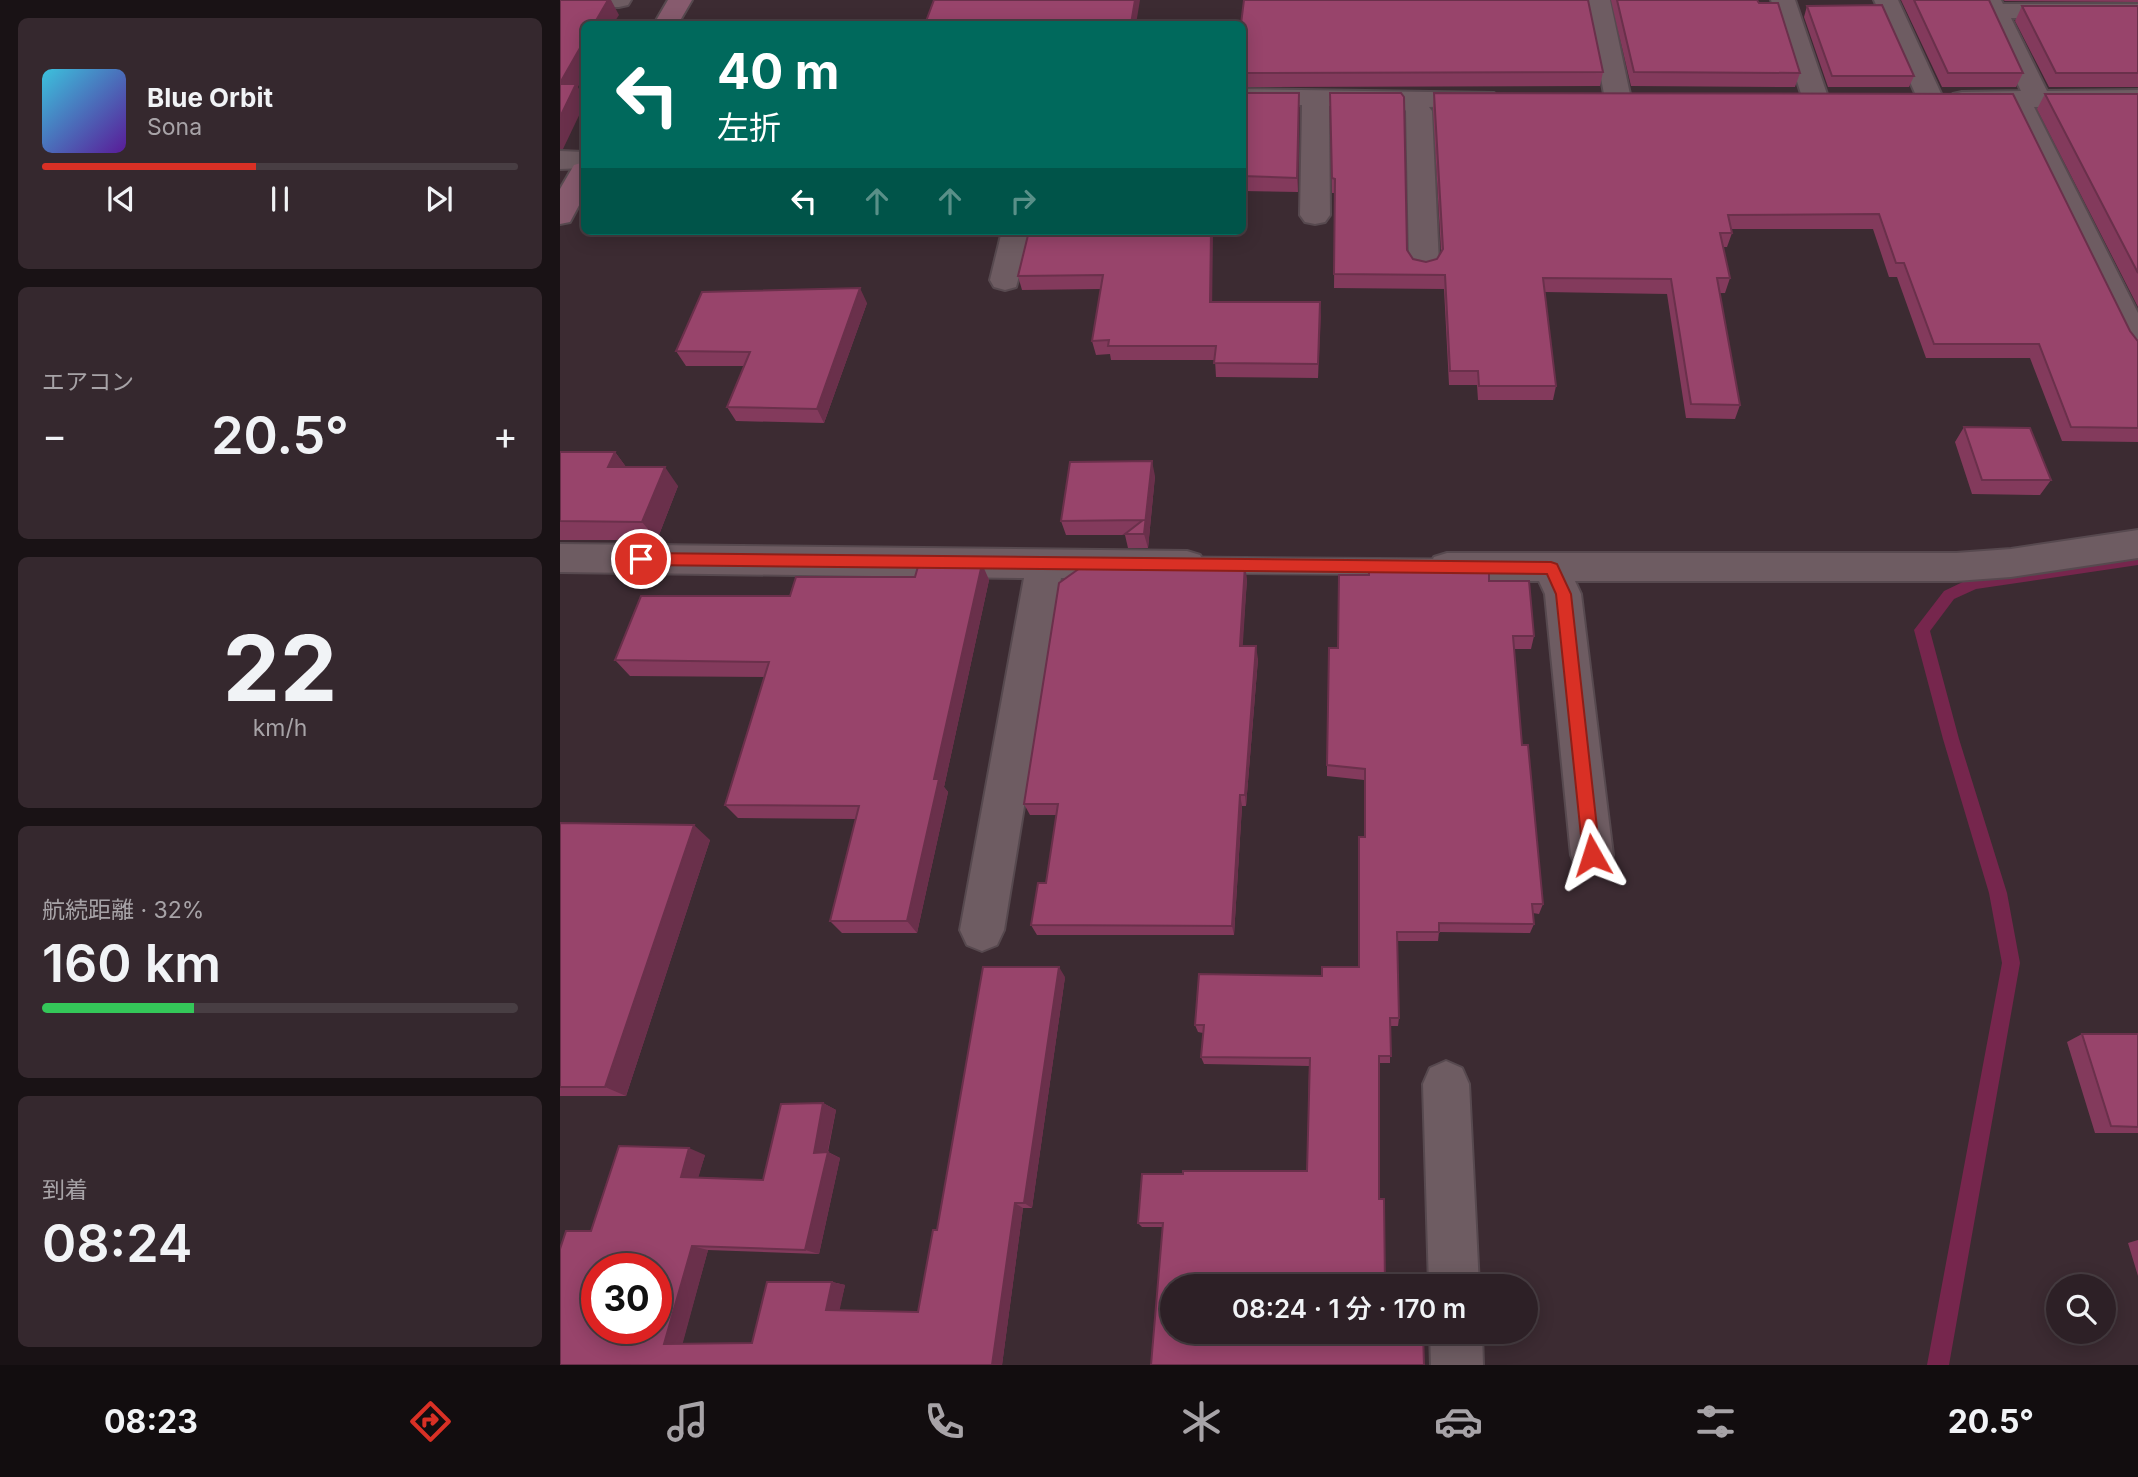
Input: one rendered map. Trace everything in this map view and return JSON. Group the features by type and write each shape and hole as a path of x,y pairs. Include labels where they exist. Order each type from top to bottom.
{"street":[{"path":"560,0 620,0"},
{"path":"668,21 680,0"},
{"path":"1590,99 1631,99 1598,0"},
{"path":"1783,0 1816,100"},
{"path":"1886,0 1918,100 2138,98"},
{"path":"2138,11 1992,6 2027,99 2138,344"},
{"path":"1246,97 1508,99"},
{"path":"1313,98 1317,112 1315,215"},
{"path":"1411,99 1419,111 1424,264"},
{"path":"560,160 581,160"},
{"path":"560,215 581,177"},
{"path":"1005,280 1016,235"},
{"path":"1447,567 1956,567 2011,564 2138,544"},
{"path":"560,558 1186,565"},
{"path":"982,930 1045,563"},
{"path":"1551,568 1563,594 1592,855"},
{"path":"1446,1084 1454,1274"},
{"path":"1456,1344 1457,1365"}],"lane":[{"path":"1186,565 1447,567"}],"building":[{"path":"560,0 608,0 596,21 581,21 581,46 560,83"},
{"path":"934,0 1135,0 1132,21 926,21"},
{"path":"1244,0 1588,0 1603,72 1246,73 1246,21 1241,21"},
{"path":"1617,0 1757,0 1759,3 1778,3 1800,73 1634,72"},
{"path":"1914,0 1989,0 2023,73 1948,73"},
{"path":"1882,5 1914,76 1832,76 1807,6"},
{"path":"2022,6 2138,6 2138,73 2056,73"},
{"path":"560,84 576,84 560,117"},
{"path":"1246,93 1299,93 1297,178 1246,176"},
{"path":"1330,93 1401,93 1404,97 1407,250 1413,259 1426,262 1437,259 1443,249 1434,93 2013,94 2130,331 2138,341 2138,428 2071,427 2039,344 1934,344 1904,263 1896,263 1879,214 1728,215 1732,233 1720,233 1730,278 1717,278 1740,405 1691,404 1671,279 1543,278 1556,386 1479,386 1478,371 1450,371 1445,275 1334,274 1335,179 1332,178"},
{"path":"2045,94 2138,94 2138,273"},
{"path":"1028,235 1211,235 1210,302 1320,302 1318,364 1214,363 1216,346 1108,346 1109,340 1092,341 1103,275 1018,276"},
{"path":"860,288 817,409 727,407 750,352 676,351 702,292"},
{"path":"1964,427 2030,428 2051,480 1982,480"},
{"path":"560,452 615,452 608,467 665,467 642,522 560,521"},
{"path":"1152,461 1144,534 1125,534 1143,520 1061,521 1070,462"},
{"path":"919,563 982,564 934,779 939,779 907,921 830,921 859,806 725,805 769,662 615,660 641,596 790,596 796,577 915,577"},
{"path":"1245,565 1240,646 1256,646 1245,795 1240,795 1232,926 1031,925 1038,883 1046,883 1058,804 1024,804 1059,583 1080,568"},
{"path":"1417,567 1489,570 1489,581 1529,581 1534,636 1513,636 1522,745 1528,745 1543,904 1532,904 1534,924 1439,923 1439,932 1397,932 1399,1018 1390,1018 1391,1056 1379,1056 1379,1199 1384,1199 1385,1274 1160,1274 1160,1344 1423,1344 1424,1365 1151,1365 1163,1223 1138,1223 1142,1174 1183,1174 1183,1171 1307,1171 1310,1058 1201,1057 1204,1025 1195,1025 1199,974 1322,976 1322,967 1359,967 1359,837 1365,837 1365,769 1327,765 1329,648 1338,648 1339,575 1369,575 1369,571 1418,571"},
{"path":"560,823 694,825 605,1087 560,1087"},
{"path":"983,967 1059,967 1024,1203 1015,1203 992,1365 560,1365 560,1249 566,1231 591,1231 619,1146 689,1148 681,1177 763,1180 781,1104 823,1103 814,1153 828,1152 805,1250 692,1246 672,1316 672,1253 581,1253 581,1344 752,1343 767,1282 832,1282 826,1310 918,1312 933,1230 937,1230"},
{"path":"2082,1034 2138,1034 2138,1127 2111,1126"}],"waterway":[{"path":"1938,1365 2011,963 1998,893 1951,739 1922,630 1949,595 1974,583 2138,559"}],"route":[{"path":"641,559 1551,568 1563,594 1592,855"}]}
